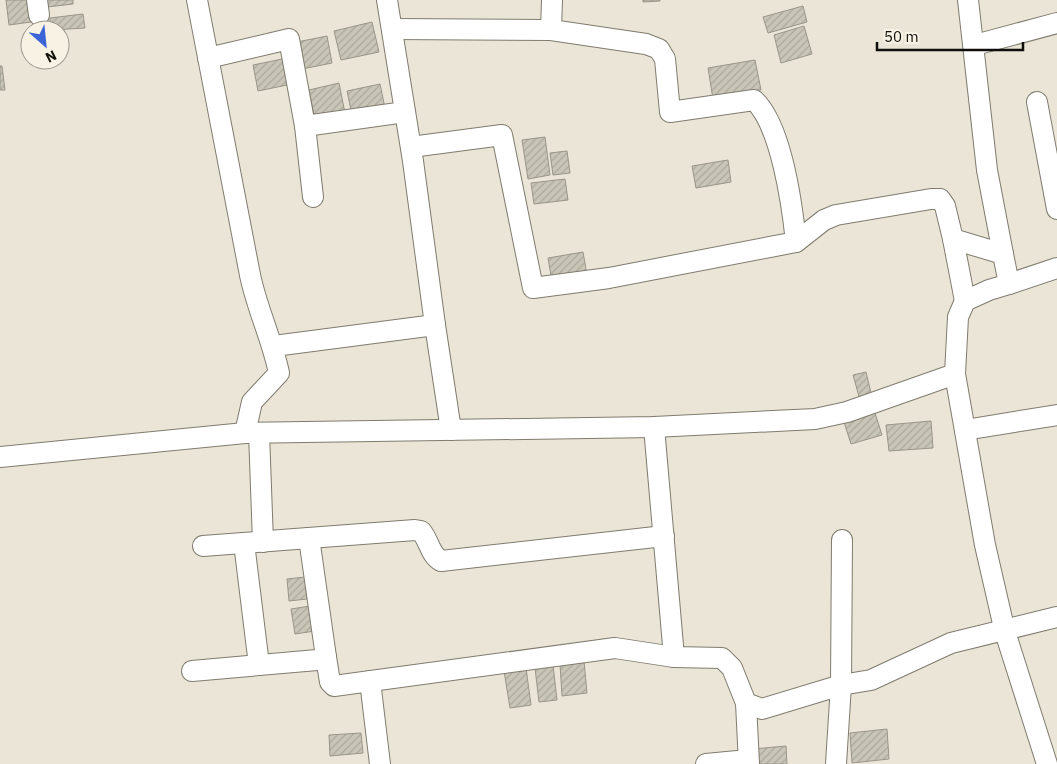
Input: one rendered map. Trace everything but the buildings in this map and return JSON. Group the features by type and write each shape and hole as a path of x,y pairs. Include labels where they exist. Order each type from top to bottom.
{"street":[{"path":"197,0 254,294 274,346 279,373 252,402 254,542 259,665"},
{"path":"387,0 411,147 451,430"},
{"path":"551,30 552,0"},
{"path":"968,0 975,45 987,170 1008,284"},
{"path":"975,45 1057,23"},
{"path":"392,29 551,30 646,44 659,49 665,59 670,112 754,100 764,109 773,126 793,214 796,242"},
{"path":"208,58 289,38 305,126 313,197"},
{"path":"1037,102 1057,208"},
{"path":"305,126 405,112"},
{"path":"411,147 502,135 533,288 610,278 796,242 824,220 836,214 940,199 945,206 965,301 958,318 955,374 985,545 1005,632 1047,764"},
{"path":"953,239 1003,254"},
{"path":"965,301 988,290 1057,268"},
{"path":"274,346 435,325"},
{"path":"0,457 252,433 654,427 816,419 834,416 955,374"},
{"path":"965,430 1057,415"},
{"path":"654,427 674,657"},
{"path":"203,546 421,531 433,554 441,561 664,536"},
{"path":"309,538 330,682 334,686 615,648 674,657 722,658 728,661 746,703 749,762 706,764"},
{"path":"836,764 841,685 842,540"},
{"path":"746,703 762,709 841,685 871,680 951,643 1005,632 1057,617"},
{"path":"192,671 317,660 326,657"},
{"path":"370,681 380,764"}]}
